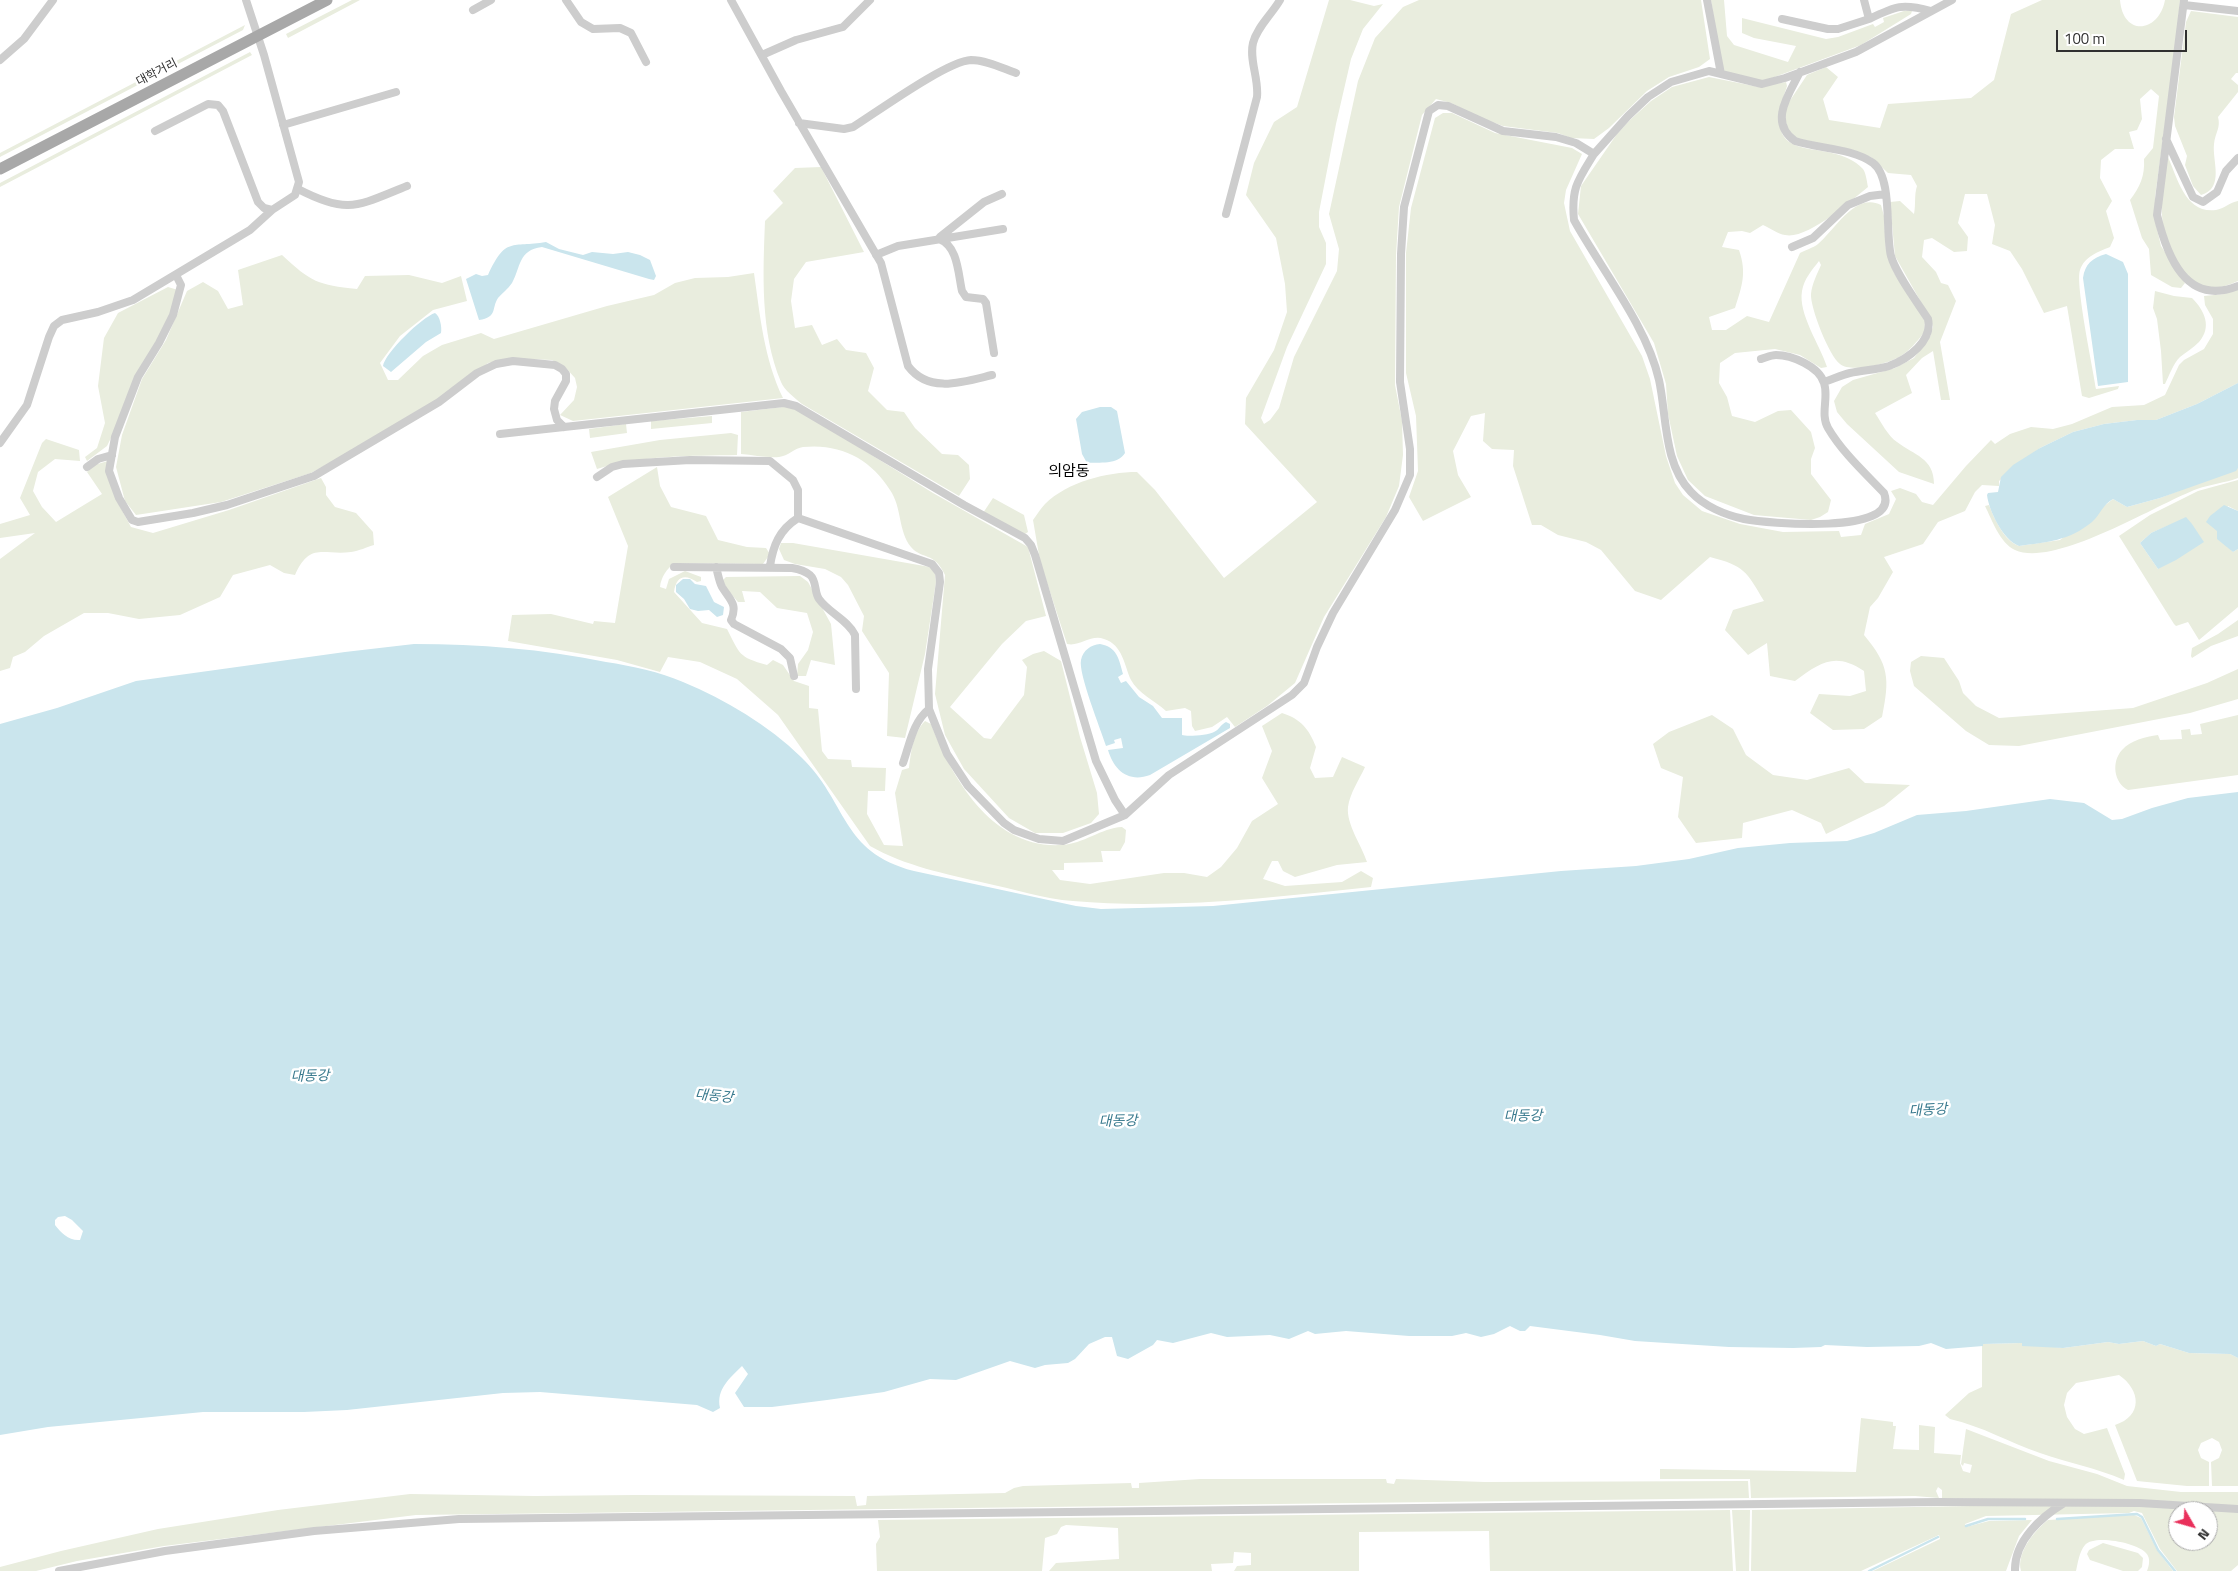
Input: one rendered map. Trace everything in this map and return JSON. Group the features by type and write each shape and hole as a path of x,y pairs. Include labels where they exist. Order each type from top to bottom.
{"main road":[{"name":"대학거리","path":"0,169 327,0"}],"street":[{"path":"0,60 24,39 53,0"},
{"path":"0,443 27,405 54,326 62,320 98,312 133,300 250,230 272,210 295,195 299,182 246,0"},
{"path":"473,10 491,0"},
{"path":"566,0 581,22 593,30 620,28 631,33 646,62"},
{"path":"731,0 799,123 876,255 885,275 908,366 915,375 928,382 951,385 992,376"},
{"path":"762,55 796,40 843,27 870,0"},
{"path":"1226,214 1257,97 1258,86 1252,44 1258,30 1280,0"},
{"path":"1707,0 1721,74"},
{"path":"1864,0 1869,19"},
{"path":"1761,359 1775,355 1795,359 1807,364 1824,382 1824,416 1827,427 1847,453 1884,493 1887,500 1885,506 1879,512 1835,525 1798,525 1744,519 1713,508 1689,490 1678,474 1670,450 1659,381 1653,359 1643,336 1574,220 1572,200 1578,180 1594,154 1628,116 1648,96 1671,82 1709,71 1762,84 1856,52 1952,0"},
{"path":"1782,19 1828,30 1838,29 1869,19 1904,3 1932,10"},
{"path":"2238,11 2184,3 2157,215 2164,243 2178,268 2197,288 2208,291 2238,286"},
{"path":"799,123 844,130 853,127 940,71 961,62 980,61 1016,73"},
{"path":"1800,72 1785,104 1782,117 1783,129 1796,141 1864,158 1875,164 1880,172 1886,194 1891,256 1928,319 1930,328 1926,338 1902,360 1888,366 1849,373 1824,382"},
{"path":"283,125 396,92"},
{"path":"155,131 208,104 218,105 223,110 258,202 264,208 272,210"},
{"path":"798,518 932,564 937,568 940,573 940,582 928,669 929,709 947,754 959,774 991,812 1014,830 1039,839 1063,841 1125,815 1169,775 1272,709 1292,695 1304,683 1317,647 1333,613 1395,510 1410,475 1410,449 1400,382 1401,254 1404,207 1429,111 1438,105 1448,106 1503,131 1556,136 1576,143 1594,154"},
{"path":"2166,139 2193,197 2198,201 2203,202 2216,192 2226,171 2238,158"},
{"path":"298,189 333,205 344,206 365,203 407,186"},
{"path":"939,239 984,202 1002,194"},
{"path":"1792,247 1813,238 1848,205 1870,196 1886,194"},
{"path":"876,255 898,246 1003,229"},
{"path":"939,239 948,242 952,248 962,291 966,297 983,299 986,303 994,353"},
{"path":"176,275 181,285 173,315 159,343 138,376 115,437 109,471 119,498 132,520 138,522 166,518 227,506 314,476 439,402 477,373 496,364 513,361 555,365 562,369 566,374 566,381 555,400 554,409 557,420 564,427"},
{"path":"500,434 784,403 790,404 964,506 1025,538 1035,555 1096,761 1115,800 1125,815"},
{"path":"87,466 98,459 112,455"},
{"path":"597,477 612,467 623,464 690,460 770,461 792,480 798,490 798,518 784,530 773,547 770,566"},
{"path":"674,567 770,566 792,568 809,574 814,580 821,602 854,632 856,689"},
{"path":"716,567 719,580 734,602 735,610 731,620 734,624 781,649 790,658 794,676"},
{"path":"903,762 915,727 919,719 929,709"},
{"path":"2014,1569 2024,1541 2031,1530 2043,1517 2066,1502"},
{"path":"59,1571 165,1551 314,1531 458,1519 1619,1505 2066,1502 2140,1503 2238,1509"}],"shaded area":[{"path":"352,0 360,0 288,38 286,34"},
{"path":"1329,0 1350,0 1374,6 1383,4 1363,29 1351,59 1336,124 1319,212 1319,227 1326,243 1326,264 1287,347 1261,418 1264,424 1270,420 1279,408 1294,357 1337,271 1339,249 1329,214 1358,81 1375,38 1403,7 1419,0 1701,0 1710,59 1699,67 1669,77 1647,91 1609,128 1594,139 1571,138 1558,133 1503,126 1451,103 1436,99 1422,115 1399,207 1396,255 1395,385 1402,421 1403,455 1399,486 1386,517 1324,617 1295,683 1267,706 1235,727 1227,717 1212,727 1195,731 1192,726 1191,711 1185,708 1166,711 1134,685 1122,656 1110,642 1095,638 1076,644 1067,644 1040,561 1033,520 1043,506 1054,496 1076,484 1101,476 1137,472 1155,490 1224,578 1317,502 1245,424 1246,398 1274,350 1287,312 1285,284 1276,238 1246,195 1254,163 1274,122 1297,107"},
{"path":"1711,0 1724,0 1727,36 1734,45 1788,62 1796,46 1754,38 1742,33 1742,18 1826,39 1838,37 1873,24 1875,27 1884,22 1883,18 1904,11 1912,11 1911,14 1861,45 1761,82 1723,72"},
{"path":"2042,0 2120,0 2127,20 2134,25 2141,26 2149,24 2156,19 2165,0 2180,0 2155,197 2155,221 2161,246 2185,283 2181,288 2172,287 2151,275 2149,249 2142,238 2130,200 2137,191 2141,181 2144,171 2144,159 2153,148 2159,96 2151,89 2140,99 2142,119 2137,130 2129,132 2134,149 2115,149 2101,160 2100,178 2112,201 2106,211 2114,238 2110,247 2085,261 2080,270 2079,278 2082,308 2096,389 2119,386 2118,389 2089,398 2082,396 2067,306 2044,313 2022,269 2010,251 1992,244 1995,225 1987,194 1965,194 1958,223 1968,237 1967,251 1954,252 1932,238 1924,240 1922,257 1936,272 1941,283 1948,285 1956,301 1940,342 1950,400 1941,400 1933,351 1922,358 1906,375 1912,393 1875,413 1894,439 1927,463 1931,468 1934,484 1899,472 1847,424 1837,412 1834,401 1842,387 1853,380 1895,368 1914,358 1930,337 1933,326 1930,318 1895,256 1890,202 1900,201 1914,214 1917,186 1911,175 1888,173 1871,157 1796,138 1789,132 1784,116 1787,105 1807,75 1826,67 1838,77 1823,99 1829,120 1880,128 1888,104 1971,98 1994,80 2011,14"},
{"path":"2191,11 2238,17 2238,73 2231,79 2238,85 2238,92 2218,117 2219,121 2214,144 2215,180 2213,186 2201,195 2193,186 2185,165 2187,156 2175,126 2174,117 2186,22"},
{"path":"245,25 243,30 0,157 0,153"},
{"path":"250,52 252,55 0,187 0,183"},
{"path":"1709,77 1759,87 1786,82 1787,86 1780,113 1781,131 1789,141 1801,147 1833,153 1849,159 1863,169 1868,187 1828,218 1805,232 1785,235 1763,225 1750,233 1742,231 1728,232 1722,247 1739,250 1743,266 1743,279 1735,308 1709,317 1712,330 1726,330 1747,316 1769,322 1800,253 1818,244 1854,208 1872,202 1881,205 1884,216 1886,250 1894,273 1925,321 1924,333 1903,355 1878,365 1860,368 1845,367 1840,364 1831,352 1814,309 1811,294 1821,265 1819,261 1805,283 1802,291 1802,300 1806,319 1827,367 1821,368 1800,355 1775,349 1735,353 1720,363 1719,383 1727,397 1732,416 1755,422 1778,411 1791,410 1811,432 1815,448 1811,459 1811,474 1831,500 1828,512 1811,520 1754,515 1705,496 1688,480 1677,456 1668,414 1666,384 1654,343 1578,214 1581,186 1617,134 1630,120 1651,101 1672,87"},
{"path":"1443,113 1452,113 1495,133 1572,148 1582,154 1566,190 1564,203 1570,231 1642,356 1650,379 1666,456 1675,483 1683,495 1702,511 1740,524 1783,532 1839,531 1841,537 1861,535 1865,524 1889,514 1896,499 1891,491 1900,488 1916,494 1922,502 1933,505 1991,440 1995,444 2010,434 2031,427 2053,429 2072,424 2112,407 2144,405 2165,395 2179,365 2184,360 2204,349 2213,334 2213,319 2205,305 2204,296 2224,294 2238,289 2238,383 2197,404 2156,420 2104,424 2073,432 2040,448 1999,481 1999,486 1982,485 1975,492 1965,511 1938,522 1923,544 1884,557 1893,572 1878,598 1870,607 1864,635 1883,664 1885,673 1886,692 1882,717 1864,729 1833,730 1810,713 1819,694 1850,696 1866,691 1864,671 1854,665 1836,661 1821,664 1795,681 1770,676 1767,643 1748,655 1725,630 1733,610 1764,601 1748,576 1731,563 1710,557 1661,600 1635,591 1601,550 1586,542 1558,535 1541,525 1532,525 1513,466 1514,450 1492,449 1483,441 1485,413 1471,416 1453,451 1458,475 1471,497 1423,521 1409,497 1418,471 1416,416 1406,373 1406,253 1411,208 1435,118"},
{"path":"2168,157 2184,194 2197,207 2206,210 2216,210 2238,201 2238,281 2216,288 2208,288 2192,280 2179,265 2166,239 2162,213 2163,185"},
{"path":"821,167 864,252 806,262 794,279 791,301 795,328 812,325 822,345 837,339 846,350 866,353 874,368 868,391 887,410 904,412 915,428 942,454 958,455 969,465 970,479 959,496 802,404 782,385 774,363 766,323 764,302 765,221 783,203 773,191 795,168"},
{"path":"282,255 300,271 316,281 333,286 357,289 365,276 409,275 442,283 461,276 467,301 433,310 400,336 380,363 388,380 398,380 423,356 442,345 481,333 494,339 607,306 654,295 675,283 695,278 728,277 754,273 767,352 783,398 573,421 560,415 574,400 577,387 575,378 566,368 552,360 508,358 488,363 436,400 369,441 311,473 221,502 136,515 125,501 116,467 122,435 142,379 166,340 187,291 203,282 218,291 228,309 243,305 238,270"},
{"path":"168,287 178,290 172,314 107,446 87,461 85,457 97,448 105,423 98,386 104,338 118,313"},
{"path":"2155,291 2192,298 2200,308 2206,325 2199,342 2180,357 2165,384 2163,384 2157,319 2153,308"},
{"path":"794,407 933,493 1028,547 1046,616 1026,621 1002,644 950,707 984,738 991,739 1024,695 1027,667 1022,660 1044,651 1061,661 1080,737 1097,793 1099,814 1091,823 1063,833 1035,833 1009,818 964,769 945,735 935,694 945,575 941,567 937,562 911,547 904,534 897,504 890,490 874,470 853,455 817,446 803,447 779,457 741,454 741,412"},
{"path":"712,416 712,423 651,429 651,421"},
{"path":"626,424 627,433 590,438 589,429"},
{"path":"731,433 738,435 737,455 649,459 614,464 597,469 591,452 660,440"},
{"path":"46,439 79,450 80,461 55,459 38,472 33,491 42,507 56,522 102,494 87,472 94,465 108,461 117,501 131,527 153,533 229,510 321,478 326,487 326,495 335,507 356,513 373,532 374,545 351,552 318,552 312,554 301,564 295,575 284,573 270,565 233,575 220,597 180,615 139,619 108,613 84,613 44,636 25,652 13,657 10,668 0,671 0,559 35,533 0,538 0,524 30,515 20,498 42,443"},
{"path":"657,467 660,486 671,507 706,516 718,540 747,547 766,548 770,554 763,564 674,563 665,574 660,587 666,589 669,579 685,571 701,577 701,581 697,582 685,577 681,578 674,592 702,623 727,629 738,649 745,657 767,665 773,660 783,665 794,681 809,686 809,708 818,709 822,751 828,759 851,760 852,767 886,768 885,791 868,791 867,814 884,845 903,846 895,793 902,770 909,768 915,737 925,721 931,724 963,788 978,807 1015,836 1037,843 1061,845 1077,842 1114,828 1122,827 1126,830 1125,842 1120,851 1101,851 1103,862 1064,863 1064,870 1052,870 1060,880 1090,884 1164,873 1184,873 1207,877 1221,867 1237,848 1252,821 1278,804 1262,778 1272,751 1262,726 1282,713 1289,715 1304,726 1313,741 1316,747 1310,768 1315,778 1333,777 1342,757 1365,767 1351,797 1348,814 1349,821 1367,862 1337,865 1295,877 1283,871 1278,861 1272,861 1263,879 1285,886 1342,882 1361,871 1373,878 1371,887 1222,901 1148,904 1110,903 1073,901 1029,894 926,869 897,859 870,846 778,715 737,679 700,662 668,657 660,672 617,660 508,641 512,615 551,614 593,624 594,621 615,623 628,546 608,497"},
{"path":"2238,468 2238,478 2197,489 2106,532 2080,543 2055,550 2033,553 2015,550 2010,547 1997,531 1985,506 1989,505 2004,534 2019,546 2060,540 2113,499 2127,507 2160,498"},
{"path":"2238,480 2238,511 2228,506 2219,530 2222,539 2233,552 2238,549 2238,607 2199,640 2188,622 2176,626 2174,624 2119,536 2150,515 2198,491","holes":["2186,518 2158,569 2140,543 2151,533"]},
{"path":"993,498 1024,515 1028,532 1025,534 983,513"},
{"path":"781,543 793,543 930,567 935,574 936,582 925,654 905,738 887,736 889,673 862,631 864,616 848,585 841,577 825,569 795,564 784,560 779,549"},
{"path":"800,576 808,582 831,624 835,665 811,660 806,676 797,676 798,664 808,650 813,632 807,613 777,608 760,592 742,591 745,602 738,602 726,588 723,580 726,577"},
{"path":"2238,620 2238,636 2211,646 2192,658 2192,648 2218,634"},
{"path":"1921,656 1944,658 1959,681 1963,693 1976,706 1999,718 2133,708 2207,683 2238,669 2238,699 2190,713 2019,746 1989,745 1966,731 1914,686 1910,671 1911,662"},
{"path":"1712,715 1733,729 1746,755 1773,775 1807,780 1849,768 1865,783 1910,785 1884,806 1826,834 1821,823 1792,810 1743,823 1742,838 1696,843 1678,817 1683,777 1661,768 1653,744 1669,732"},
{"path":"2238,715 2238,775 2128,790 2123,787 2117,777 2116,760 2122,750 2134,741 2158,735 2160,740 2182,739 2181,730 2190,729 2191,735 2202,734 2200,724"},
{"path":"2143,1341 2156,1346 2160,1344 2189,1353 2230,1354 2238,1358 2238,1486 2212,1486 2211,1462 2219,1458 2222,1450 2219,1442 2212,1438 2201,1443 2198,1450 2201,1458 2209,1462 2209,1486 2187,1486 2137,1481 2115,1425 2131,1416 2136,1402 2135,1395 2132,1388 2119,1375 2076,1383 2067,1393 2064,1405 2067,1417 2075,1429 2084,1434 2107,1428 2125,1474 2124,1480 2028,1449 1974,1426 1950,1419 1945,1415 1969,1393 1982,1387 1982,1344 2022,1343 2063,1348 2108,1342 2119,1344"},
{"path":"1861,1418 1893,1422 1893,1426 1896,1426 1893,1449 1919,1450 1919,1425 1935,1427 1934,1453 1961,1455 1960,1463 1963,1471 1970,1473 1972,1465 1964,1463 1963,1466 1961,1464 1966,1429 2049,1461 2097,1474 2127,1486 2181,1492 2238,1492 2238,1506 2218,1505 2218,1501 2168,1501 2168,1504 1942,1498 1942,1490 1938,1487 1936,1491 1939,1498 1915,1496 1751,1498 1750,1479 1660,1479 1660,1469 1856,1472"},
{"path":"1200,1479 1386,1479 1387,1483 1394,1484 1396,1479 1485,1482 1748,1481 1749,1498 416,1515 164,1546 77,1561 36,1571 0,1571 0,1567 158,1529 278,1510 410,1494 855,1496 857,1506 866,1505 867,1496 1005,1493 1023,1486 1131,1483 1132,1488 1139,1488 1139,1483"},
{"path":"2024,1505 2168,1508 2168,1551 2218,1551 2218,1511 2238,1512 2238,1565 2231,1571 2177,1571 2160,1549 2142,1513 2134,1511 2129,1513 1986,1516 1965,1524 1966,1527 1989,1521 2032,1520 2019,1536 2006,1571 1873,1571 1940,1539 1939,1535 1861,1571 1751,1571 1752,1510"},
{"path":"1730,1510 1733,1571 1490,1571 1489,1531 1359,1532 1359,1571 1234,1571 1237,1566 1251,1565 1251,1553 1234,1552 1233,1563 1211,1564 1212,1571 1049,1571 1056,1563 1119,1559 1118,1528 1066,1525 1061,1527 1057,1534 1045,1538 1042,1571 877,1571 876,1544 880,1537 878,1520"},
{"path":"1732,1510 1750,1510 1749,1571 1736,1571"},
{"path":"2134,1515 2141,1518 2157,1550 2173,1571 2147,1571 2149,1557 2141,1549 2126,1543 2097,1540 2085,1545 2080,1554 2076,1571 2021,1571 2021,1557 2028,1542 2048,1520"},
{"path":"2103,1543 2138,1553 2143,1558 2142,1567 2138,1571 2123,1571 2090,1560 2087,1554 2089,1550"}],"water":[{"path":"546,242 559,249 583,255 592,252 613,254 628,252 640,255 650,260 656,276 654,280 649,279 542,247 524,255 512,283 498,298 492,315 479,320 466,279 476,274 488,275 500,254 511,246"},
{"path":"2106,254 2123,262 2128,274 2128,382 2098,386 2083,278 2085,269 2090,262"},
{"path":"435,313 440,322 441,333 426,342 391,372 383,366 390,353 405,336 422,321"},
{"path":"2238,383 2238,468 2236,471 2160,498 2127,507 2113,499 2092,522 2083,528 2066,537 2048,542 2019,546 2013,543 2002,531 1994,517 1987,495 1988,493 1998,492 2001,477 2013,465 2040,448 2073,432 2104,424 2156,420 2197,404"},
{"path":"1100,407 1111,407 1117,411 1125,453 1122,457 1113,461 1087,463 1082,454 1076,419 1082,412"},
{"path":"2224,505 2238,511 2238,549 2233,552 2217,539 2217,531 2206,522 2210,516"},
{"path":"2186,517 2204,542 2158,569 2140,543 2151,533"},
{"path":"683,579 690,579 695,584 706,586 714,602 724,607 723,615 717,617 709,610 698,611 690,609 684,599 676,592 676,585"},
{"name":"대동강","path":"414,644 487,646 582,657 636,667 665,675 731,705 775,734 801,757 816,774 847,824 858,838 872,852 890,862 914,871 1076,906 1101,909 1213,906 1561,871 1636,866 1689,859 1738,848 1790,843 1847,841 1874,833 1917,815 1966,811 2050,799 2084,803 2112,820 2122,819 2188,798 2238,792 2238,1358 2230,1354 2189,1353 2160,1344 2156,1346 2143,1341 2119,1344 2108,1342 2063,1348 2022,1346 2022,1343 1983,1344 1983,1346 1946,1349 1931,1343 1919,1346 1729,1347 1635,1341 1530,1326 1525,1331 1520,1331 1510,1326 1494,1334 1481,1337 1466,1333 1452,1336 1409,1336 1346,1331 1315,1334 1308,1331 1289,1339 1270,1335 1227,1337 1211,1333 1173,1343 1157,1340 1153,1345 1128,1359 1117,1356 1112,1337 1105,1337 1089,1344 1075,1359 1068,1363 1035,1368 1010,1361 956,1380 930,1379 884,1392 772,1407 744,1407 735,1393 748,1374 742,1366 725,1384 720,1395 720,1408 713,1412 697,1405 540,1392 503,1393 347,1410 203,1412 48,1427 0,1435 0,724 57,708 136,681","holes":["65,1216 83,1231 80,1240 69,1238 55,1225 55,1220 58,1217"]},
{"path":"1100,644 1110,648 1116,654 1123,674 1118,677 1121,683 1126,681 1139,697 1153,706 1162,718 1182,718 1182,735 1193,736 1211,733 1226,722 1230,724 1230,728 1150,775 1135,777 1123,773 1114,763 1108,750 1123,748 1121,738 1114,740 1115,743 1106,746 1086,689 1081,667 1082,656 1086,651"}],"waterway":[{"path":"2057,1519 2137,1514 2142,1517 2158,1550 2175,1571"},
{"path":"1966,1526 1988,1519 2025,1519"},
{"path":"1869,1571 1938,1537"}],"district":[{"name":"의암동","path":"1069,472"}]}
